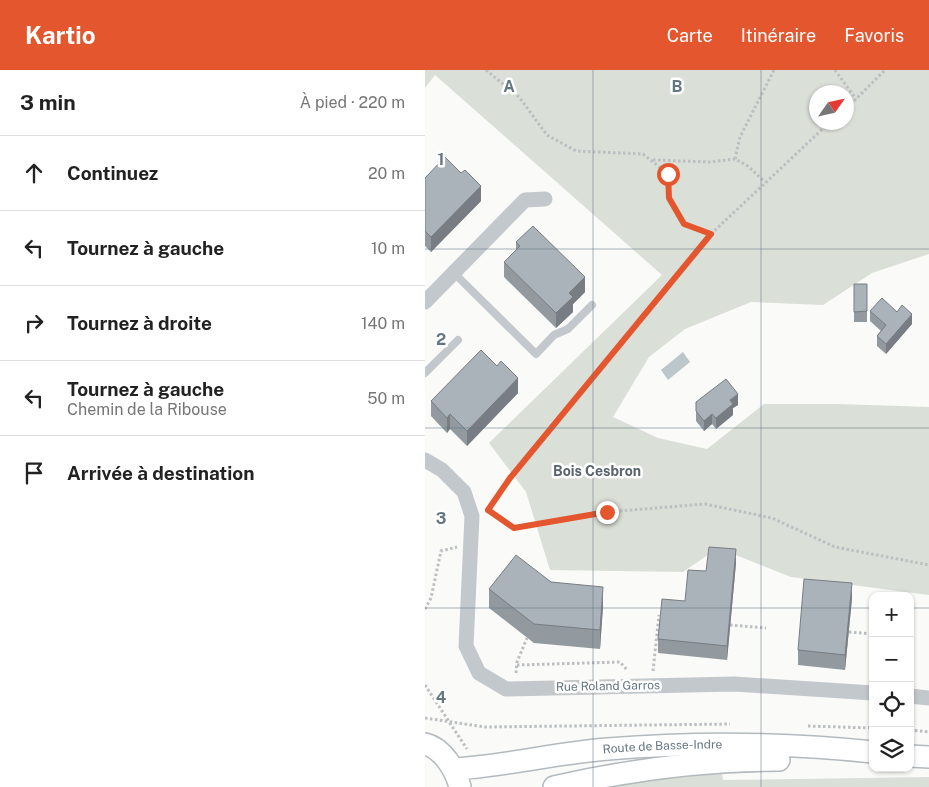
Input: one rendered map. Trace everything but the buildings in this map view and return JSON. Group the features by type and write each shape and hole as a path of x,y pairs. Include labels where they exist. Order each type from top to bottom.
{"main road":[{"path":"426,741 443,756 457,778"},
{"name":"Route de Basse-Indre","path":"457,778 606,749 661,746 837,748 869,752"},
{"path":"914,756 929,756"},
{"name":"Route de Basse-Indre","path":"554,787 612,774 670,766 763,760 837,760 869,757"}],"street":[{"path":"426,299 525,200 545,199"},
{"path":"425,460 442,470 464,492 472,516"},
{"name":"Rue Roland Garros","path":"472,516 467,646 479,673 506,689 735,684 869,693"},
{"path":"914,696 929,698"}],"lane":[{"path":"454,273 536,354 554,335 568,329 592,305"},
{"path":"427,367 458,340"}],"path":[{"path":"486,70 519,97 547,135 576,151 643,154 652,160 668,174 669,198 684,224 711,234"},
{"path":"735,160 740,137 774,70"},
{"path":"835,70 856,99 885,70"},
{"path":"472,516 488,510 516,471 711,234 821,130"},
{"path":"652,160 710,162 735,160 748,166 765,182"},
{"path":"488,510 514,528 607,512 705,504 773,518 835,548 929,565"},
{"path":"425,609 431,598 441,551 471,544"},
{"path":"647,672 654,671 659,615"},
{"path":"730,624 765,628"},
{"path":"849,632 869,634"},
{"path":"515,688 517,665 527,638"},
{"path":"517,665 620,662 630,672"},
{"path":"425,685 451,724 425,718"},
{"path":"914,730 929,732"}],"shaded area":[{"path":"425,70 929,70 929,254 872,273 823,305 751,302 685,329 649,357 613,417 658,438 707,449 764,404 929,407 929,595 791,577 718,548 683,572 550,570 526,492 489,443 662,275 435,75 425,88"},
{"path":"683,352 690,362 668,380 661,370"},
{"path":"722,774 723,780 929,777 929,787 595,787 654,778"}],"district":[{"name":"Bois Cesbron","path":"597,471"}],"route":[{"path":"607,512 514,528 488,510 510,478 711,234 684,224 669,198 668,174"}]}
